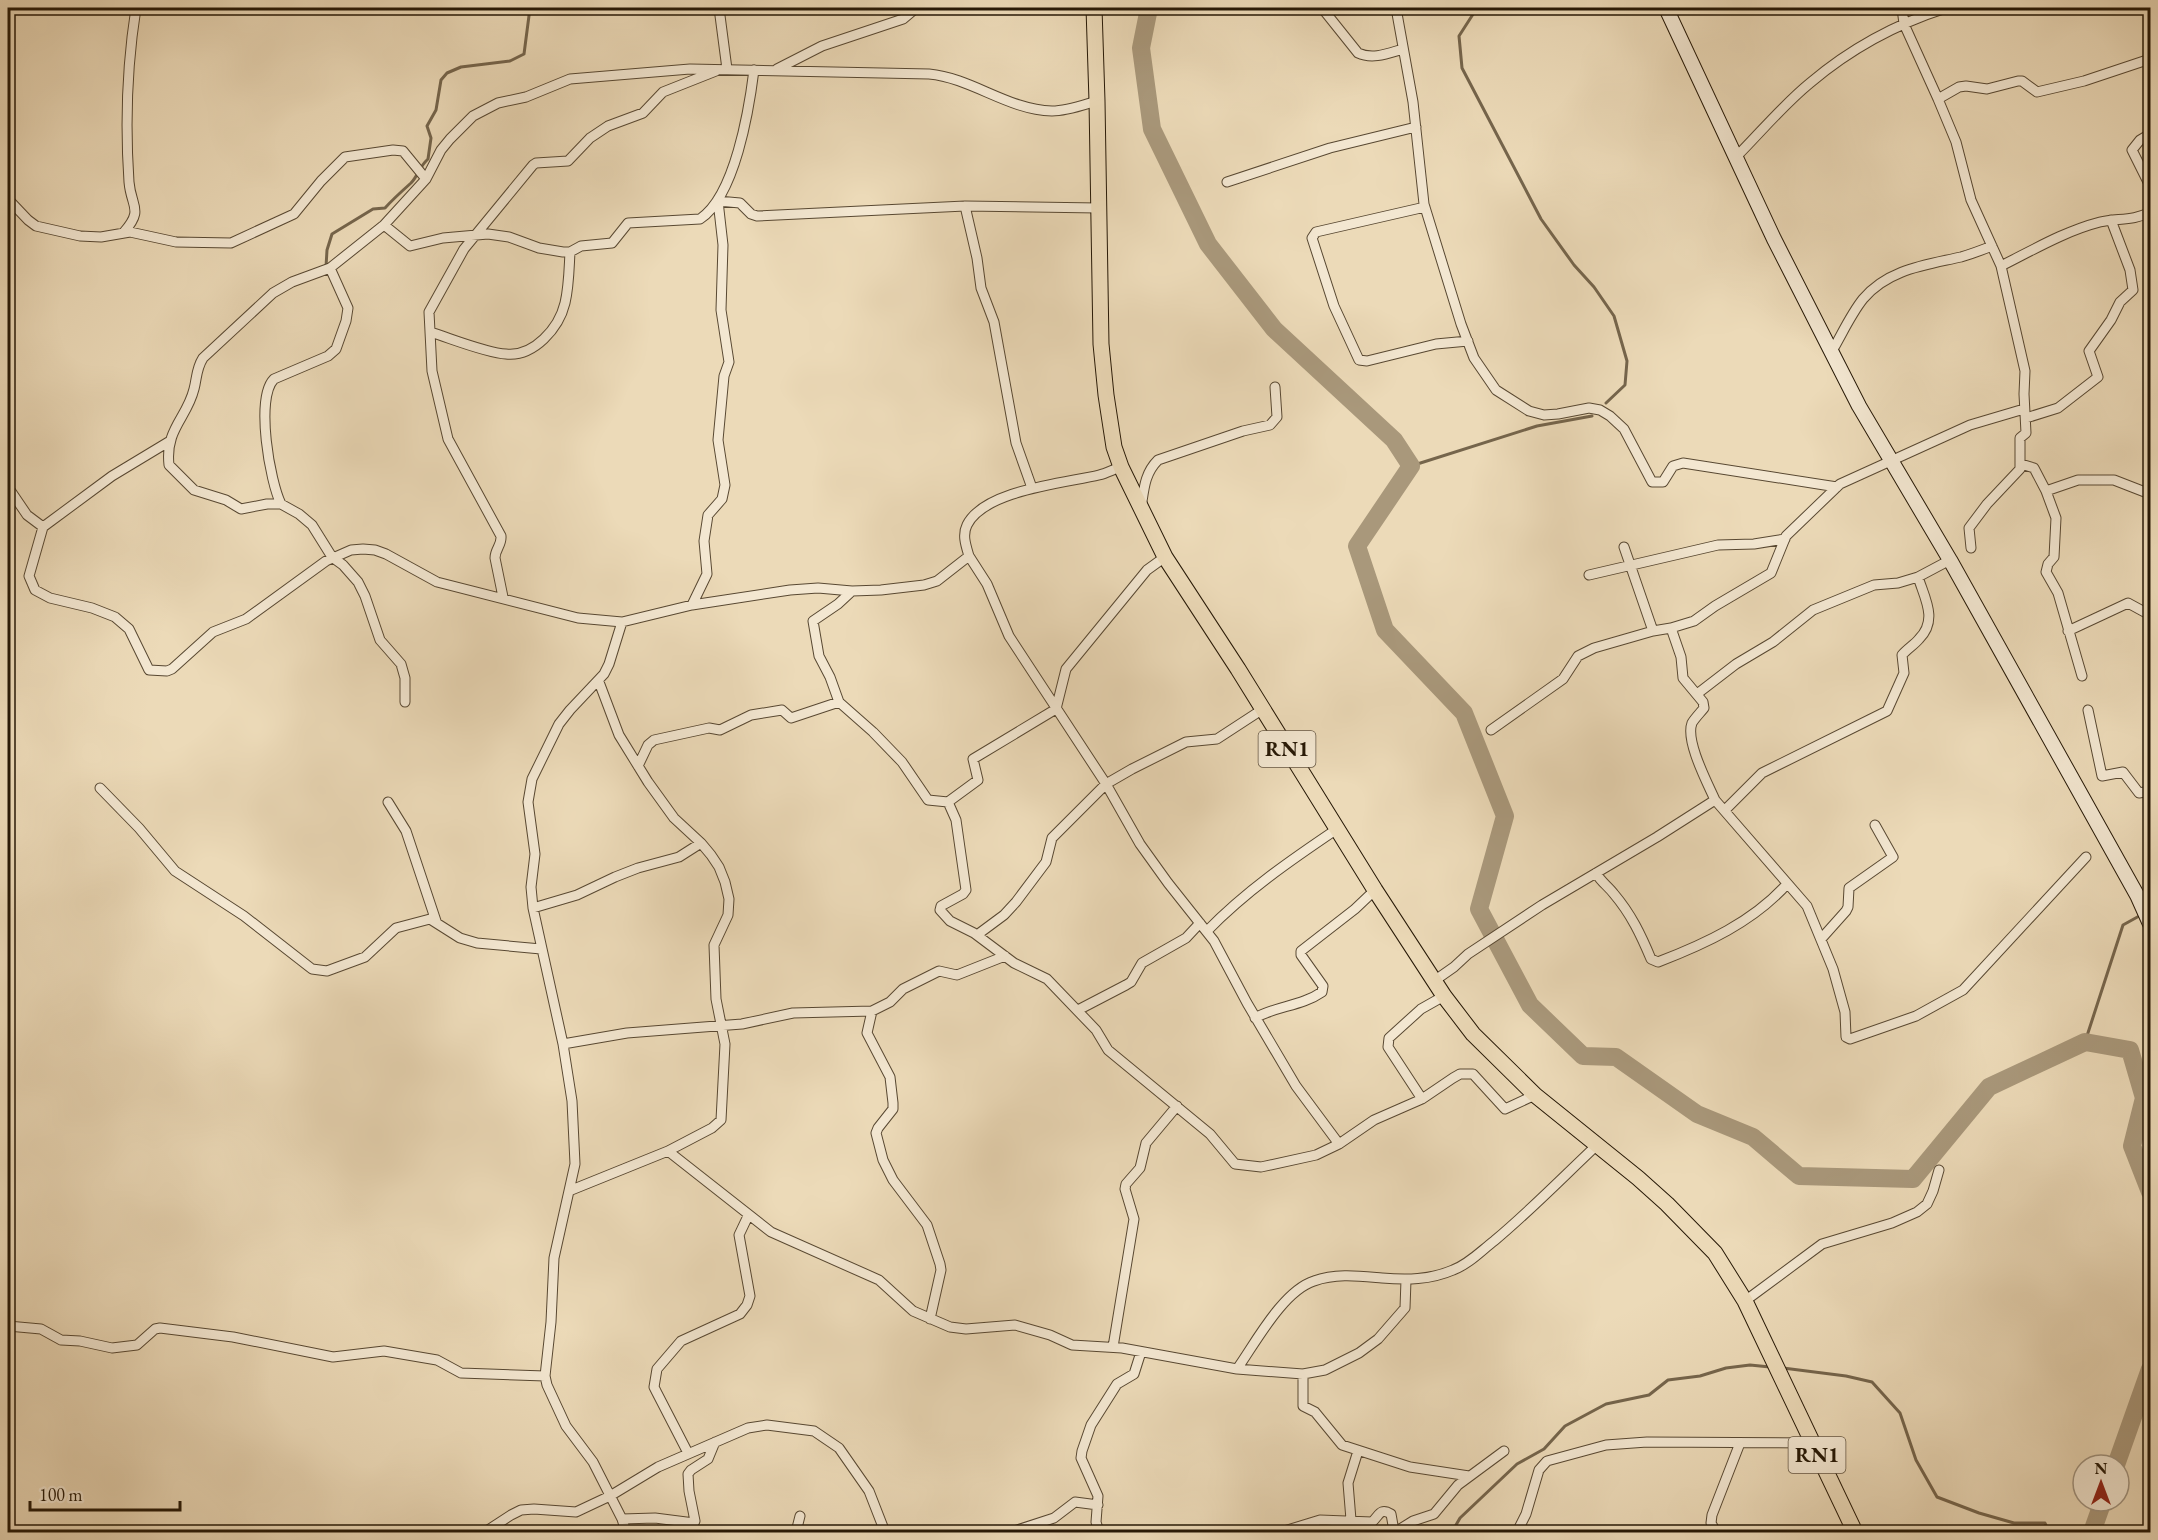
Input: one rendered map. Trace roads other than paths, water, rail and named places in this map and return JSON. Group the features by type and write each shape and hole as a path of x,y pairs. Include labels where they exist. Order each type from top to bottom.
{"highway":[{"name":"RN1","path":"1094,8 1102,363 1114,447 1141,510 1165,557 1444,996 1487,1048 1535,1095 1667,1204 1706,1243 1726,1268 1746,1301 1855,1533"}],"main road":[{"path":"1666,8 1798,288 1859,406 1950,560 2137,895 2150,923"}],"street":[{"path":"124,232 135,220 136,212 129,188 126,115 130,47 136,8"},
{"path":"719,8 724,69"},
{"path":"775,70 822,46 903,19 916,8"},
{"path":"1322,8 1358,53 1374,56 1403,49"},
{"path":"1396,8 1416,128 1425,207 1474,358 1496,390 1529,411 1544,415 1589,408 1600,410 1624,429 1652,482 1655,483 1663,482 1673,466 1683,463 1837,487"},
{"path":"1902,8 1904,24 1956,142 1971,200 2001,266 2025,365 2026,433 2020,438 2021,464 2017,473 1987,504 1969,528 1971,548"},
{"path":"1735,158 1808,84 1832,64 1859,46 1904,24 1946,8"},
{"path":"1938,99 1959,87 1987,89 2018,81 2022,81 2037,92 2084,81 2151,58"},
{"path":"405,702 405,678 401,664 380,640 358,582 332,557 306,519 282,504 267,504 241,509 226,500 197,492 169,465 170,441 193,393 196,371 203,358 273,293 292,282 330,268 384,225 426,179 441,150 462,125 473,116 498,104 526,97 570,79 690,69 937,75 1005,101 1047,110 1062,110 1097,101"},
{"path":"503,597 495,558 501,536 448,439 433,379 430,308 459,256 532,165 568,161 590,138 608,126 641,114 663,92 724,69"},
{"path":"384,225 410,246 443,238 477,234 509,237 539,248 570,252 582,246 612,243 628,223 700,219 718,201 735,158 746,122 754,70"},
{"path":"1227,182 1330,148 1416,128"},
{"path":"2151,134 2140,140 2132,150 2151,186"},
{"path":"8,199 28,220 43,228 88,237 124,232 176,242 216,243 236,242 294,214 334,167 349,156 393,150 403,151 426,179"},
{"path":"718,201 740,203 751,214 757,216 965,206 1098,208"},
{"path":"692,605 707,574 704,541 708,515 722,499 725,484 718,440 724,376 729,362 721,310 723,245 718,201"},
{"path":"965,206 977,258 981,288 994,322 1016,443 1032,488"},
{"path":"1425,207 1316,232 1312,238 1330,294 1359,360 1367,361 1436,344 1468,341"},
{"path":"2001,266 2064,235 2111,220 2134,219 2151,212"},
{"path":"1491,730 1563,680 1578,656 1602,646 1694,621 1719,603 1771,573 1785,539 1837,487 1892,459 1970,425 2058,408 2098,377 2089,351 2121,302 2134,287 2111,220"},
{"path":"1832,351 1863,299 1881,283 1910,268 1964,256 1992,246"},
{"path":"430,332 504,354 518,354 535,346 543,340 557,321 564,306 570,252"},
{"path":"282,504 274,487 265,430 266,395 274,379 328,356 336,349 348,308 330,268"},
{"path":"8,387 8,410"},
{"path":"1141,510 1146,479 1150,468 1158,460 1243,431 1270,425 1277,417 1275,387"},
{"path":"170,441 112,476 43,527 29,576 35,590 50,598 92,608 116,617 129,629 149,670 172,669 213,632 246,618 332,557 351,550 375,550 397,559 415,572 437,582 578,618 622,622 692,605 790,590 818,588 852,591 906,588 938,581 969,556"},
{"path":"2021,464 2034,468 2056,518 2054,557 2048,564 2046,572 2058,593 2082,676"},
{"path":"1121,466 1102,474 1032,488 992,503 972,517 965,531 969,556 987,584 1010,636 1106,784 1140,844 1224,956 1255,1018 1296,1086 1339,1144"},
{"path":"2046,491 2078,480 2114,480 2151,494"},
{"path":"8,487 27,515 43,527"},
{"path":"1589,575 1612,572 1630,565 1718,545 1754,544 1785,539"},
{"path":"1624,547 1653,631"},
{"path":"852,591 812,624 821,662 830,677 839,702 873,732 907,768 928,800 948,802 978,780 973,759 1056,709 1066,669 1147,570 1165,557"},
{"path":"1696,694 1736,664 1773,642 1813,610 1874,585 1898,583 1918,577 1950,560"},
{"path":"1725,810 1762,773 1887,711 1904,673 1902,655 1922,637 1930,623 1929,608 1918,577"},
{"path":"2068,631 2128,603 2151,615"},
{"path":"622,622 609,664 598,682 559,724 532,779 528,802 535,854 531,887 533,908 563,1044 573,1116 575,1164 553,1269 551,1322 545,1376 566,1426 593,1462 622,1519 626,1533"},
{"path":"1671,628 1681,657 1683,678 1704,705 1693,722 1691,730 1702,772 1715,800 1807,906 1821,939 1845,1012 1846,1036 1850,1039 1916,1016 1963,990 2086,857"},
{"path":"569,1191 668,1151 712,1128 721,1120 725,1044 716,999 714,945 728,915 729,899 719,867 701,843 674,818 619,735 598,682"},
{"path":"638,766 648,745 654,740 709,728 720,730 756,713 782,710 791,718 839,702"},
{"path":"977,935 1004,915 1016,902 1046,862 1052,838 1106,784 1186,742 1217,739 1263,709"},
{"path":"2088,710 2102,776 2123,772 2139,792 2151,791"},
{"path":"100,788 139,828 175,871 244,916 312,969 320,972 365,957 389,932 396,928 430,919 460,938 477,943 542,949"},
{"path":"1434,981 1483,944 1551,899 1665,833 1715,800"},
{"path":"388,802 406,831 436,921"},
{"path":"948,802 956,820 966,890 941,906 940,909 950,921 977,935 1022,968 1047,979 1096,1030 1108,1050 1210,1134 1238,1165 1261,1167 1316,1155 1339,1144 1374,1119 1422,1099 1453,1078 1470,1073 1505,1109 1535,1095"},
{"path":"1821,939 1846,911 1849,888 1893,857 1875,825"},
{"path":"1207,932 1256,886 1337,829"},
{"path":"533,908 577,895 615,877 646,866 679,857 701,843"},
{"path":"1596,873 1605,886 1613,892 1637,926 1651,959 1658,962 1719,936 1766,906 1787,884"},
{"path":"1255,1018 1267,1011 1293,1005 1322,992 1323,986 1301,955 1301,951 1355,909 1375,890"},
{"path":"1078,1010 1131,982 1142,963 1186,938 1200,922"},
{"path":"563,1044 627,1033 742,1024 793,1013 872,1011 890,1002 903,989 939,971 957,975 1005,956"},
{"path":"1422,1099 1388,1047 1388,1042 1392,1034 1414,1015 1444,996"},
{"path":"872,1011 867,1033 890,1077 893,1103 893,1109 876,1133 883,1160 897,1185 927,1225 940,1264 941,1270 930,1319"},
{"path":"1113,1347 1134,1219 1125,1189 1126,1184 1140,1168 1146,1143 1177,1106"},
{"path":"1238,1369 1282,1305 1307,1284 1332,1277 1351,1275 1406,1280 1440,1275 1456,1269 1514,1224 1597,1145"},
{"path":"668,1151 748,1216 780,1236 879,1280 913,1311 957,1329 1015,1325 1050,1335 1072,1345 1113,1347 1238,1369 1302,1374 1325,1370 1349,1359 1378,1339 1405,1308 1406,1280"},
{"path":"1746,1301 1822,1244 1892,1223 1917,1212 1927,1204 1934,1191 1939,1170"},
{"path":"688,1453 654,1387 657,1369 687,1336 740,1314 747,1305 750,1296 739,1235 748,1216"},
{"path":"8,1326 41,1329 61,1340 80,1341 112,1348 136,1345 155,1329 160,1328 234,1337 333,1357 384,1351 437,1360 461,1373 545,1376"},
{"path":"1099,1533 1096,1522 1098,1496 1081,1458 1082,1451 1091,1425 1118,1384 1134,1374 1141,1352"},
{"path":"1302,1374 1302,1406 1319,1417 1338,1443 1410,1467 1469,1476"},
{"path":"485,1533 521,1510 573,1512 610,1496 658,1467 759,1425 814,1431 840,1448 869,1491 885,1533"},
{"path":"622,1519 655,1518 694,1523 688,1474 708,1459 715,1442"},
{"path":"1716,1533 1711,1522 1712,1515 1740,1443"},
{"path":"1517,1533 1526,1514 1539,1470 1547,1461 1606,1444 1811,1443"},
{"path":"1352,1533 1348,1483 1358,1451"},
{"path":"1281,1533 1315,1521 1371,1522 1379,1511 1383,1510 1391,1514 1394,1531 1397,1531 1413,1521 1434,1514 1458,1485 1504,1451"},
{"path":"1011,1533 1054,1518 1075,1502 1098,1505"},
{"path":"796,1533 800,1516"}],"waterway":[{"path":"326,267 327,250 332,234 373,209 385,208 411,183 428,159 431,138 427,126 436,110 441,80 447,73 461,67 510,61 524,54 530,8"},
{"path":"1149,8 1141,48 1152,129 1208,244 1274,329 1394,440 1411,466 1357,546 1385,630 1464,713 1505,816 1479,909 1530,1005 1583,1056 1616,1057 1697,1114 1753,1137 1799,1176 1913,1179 1989,1087 2085,1042 2130,1050 2144,1098 2132,1146 2150,1192"},
{"path":"1477,8 1459,36 1462,68 1541,219 1614,316 1627,361 1625,385 1606,403"},
{"path":"1411,466 1537,426 1592,416"},
{"path":"2085,1042 2123,925 2141,915"},
{"path":"1452,1532 1460,1518 1517,1464 1544,1449 1565,1426 1606,1404 1649,1395 1668,1380 1700,1376 1726,1368 1750,1365 1770,1367"},
{"path":"1783,1368 1846,1376 1872,1382 1900,1413 1916,1460 1937,1497 2014,1523 2045,1523 2049,1532"},
{"path":"2120,1453 2150,1369"},
{"path":"2092,1532 2099,1513"}]}
